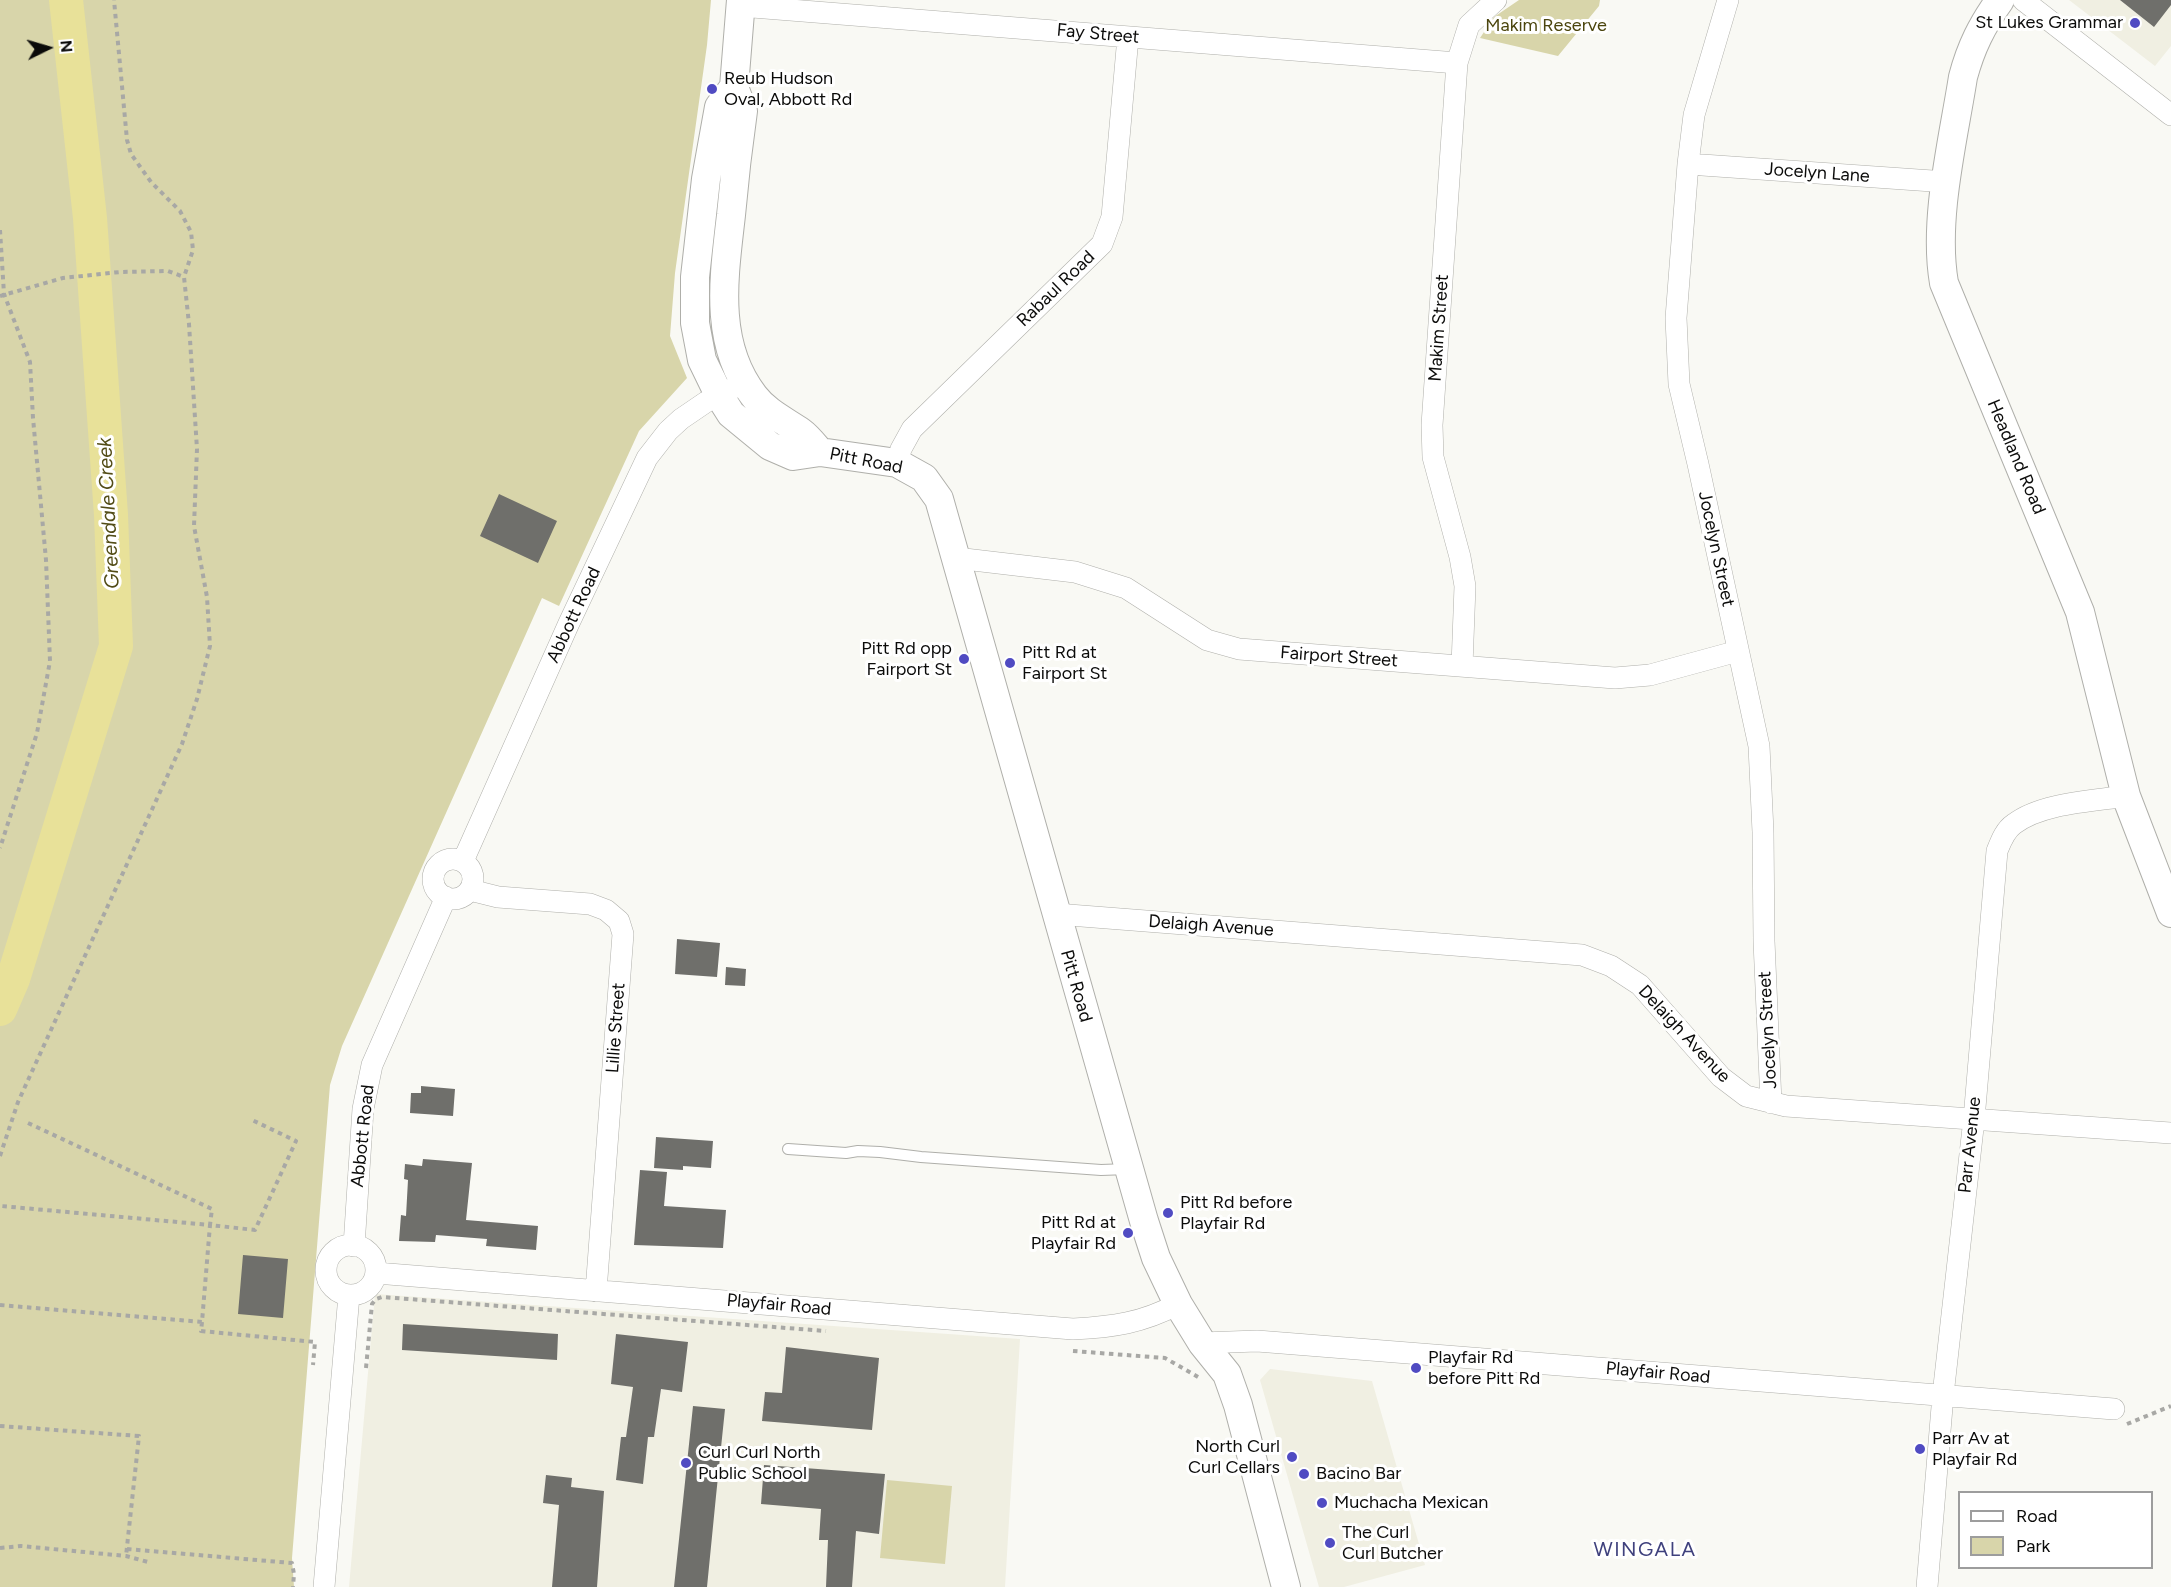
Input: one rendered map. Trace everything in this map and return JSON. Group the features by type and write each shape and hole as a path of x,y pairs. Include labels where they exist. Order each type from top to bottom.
{"main road":[{"name":"Headland Road","path":"2000,0 1978,33 1963,77 1940,245 1944,283 2080,612 2126,796 2171,913"},
{"path":"741,3 734,87 743,111 724,279 724,320 730,350 745,382"},
{"path":"719,395 702,360 695,323 695,277 706,179 719,106 734,87"},
{"name":"Pitt Road","path":"745,382 755,397 787,424 803,433 820,452"},
{"name":"Pitt Road","path":"719,395 731,414 770,446 793,456 820,452 897,463 916,472 932,486 939,499 1156,1258 1178,1304 1202,1343 1227,1374 1238,1405 1286,1587"}],"street":[{"name":"Makim Street","path":"1462,666 1465,586 1460,557 1433,457 1432,425 1457,63 1469,25 1496,0"},
{"name":"Jocelyn Street","path":"1728,0 1694,115 1676,318 1678,384 1698,464 1759,746 1771,1103"},
{"path":"2023,0 2168,105"},
{"name":"Fay Street","path":"741,3 1457,63"},
{"name":"Rabaul Road","path":"897,463 901,449 912,429 1102,244 1112,217 1128,37"},
{"name":"Jocelyn Lane","path":"1688,164 1947,182"},
{"name":"Abbott Road","path":"463,861 647,458 668,431 681,419 745,382"},
{"name":"Fairport Street","path":"956,558 1076,572 1126,588 1207,640 1239,650 1615,678 1650,675 1738,651"},
{"name":"Parr Avenue","path":"1927,1587 1943,1395 1974,1119 1997,851 2003,836 2012,824 2040,811 2126,796"},
{"path":"450,859 463,861 468,865 473,877 470,890 459,898 446,897 436,889 435,871 439,865 450,859"},
{"name":"Lillie Street","path":"470,890 498,897 591,904 606,910 619,921 624,934 596,1291"},
{"name":"Abbott Road","path":"354,1246 363,1109 372,1065 446,897"},
{"name":"Delaigh Avenue","path":"1056,914 1582,955 1611,966 1640,985 1721,1077 1746,1096 1771,1103 2171,1133"},
{"path":"346,1246 354,1246 368,1252 375,1265 376,1273 370,1287 356,1295 349,1295 341,1293 330,1283 327,1268 333,1254 346,1246"},
{"name":"Playfair Road","path":"376,1273 1073,1329 1123,1325 1152,1316 1178,1304"},
{"path":"324,1587 349,1295"},
{"name":"Playfair Road","path":"1202,1343 1257,1341 1943,1395 2116,1418"}],"lane":[{"path":"788,1149 846,1153 880,1152 1101,1170 1129,1169"}],"path":[{"path":"0,1156 18,1102 182,744 197,699 210,646 207,597 194,526 197,449 184,277 193,250 191,232 180,211 151,182 131,154 127,140 114,0"},
{"path":"0,230 2,295 30,363 46,560 50,662 37,733 0,848"},
{"path":"2,295 63,278 120,272 168,271 184,277"},
{"path":"1,1206 255,1230 296,1141 250,1119"},
{"path":"28,1123 212,1209 201,1331 315,1342 313,1365"},
{"path":"366,1368 372,1304 376,1299 382,1297 828,1332"},
{"path":"0,1305 202,1322"},
{"path":"1064,1350 1165,1358 1182,1366 1203,1381"},
{"path":"2116,1418 2171,1406"},
{"path":"0,1426 139,1436 126,1556"},
{"path":"0,1548 21,1546 126,1556 148,1562"},
{"path":"127,1549 292,1563 293,1587"}],"shaded area":[{"name":"St Lukes Grammar","path":"2069,0 2171,0 2171,46 2155,66"},
{"name":"Curl Curl North Public School","path":"375,1294 1020,1339 1005,1587 349,1587"},
{"path":"1270,1369 1372,1381 1425,1565 1344,1587 1319,1587 1260,1380"}],"green space":[{"path":"0,0 711,0 707,45 675,273 670,336 687,378 639,431 559,606 542,598 342,1046 330,1085 292,1558 294,1587 0,1587"},
{"name":"Makim Reserve","path":"1519,0 1600,0 1599,6 1558,56 1480,38 1494,17"},
{"path":"887,1480 952,1486 945,1564 880,1558"}],"building":[{"path":"2120,0 2171,0 2171,5 2154,27"},
{"path":"499,494 557,521 538,563 480,536"},
{"path":"677,939 720,943 717,977 675,974"},
{"path":"726,967 746,969 745,986 725,985"},
{"path":"421,1086 455,1089 453,1116 410,1113 411,1093 421,1093"},
{"path":"656,1137 713,1141 711,1168 683,1166 683,1170 654,1168"},
{"path":"423,1159 472,1163 466,1220 538,1226 536,1250 486,1246 487,1239 436,1235 435,1242 399,1241 401,1215 406,1216 408,1180 404,1179 405,1164 422,1166"},
{"path":"640,1170 667,1172 664,1206 726,1210 723,1248 634,1245"},
{"path":"243,1255 288,1259 283,1318 238,1314"},
{"path":"403,1324 558,1334 557,1360 402,1350"},
{"path":"616,1334 688,1342 682,1392 661,1389 654,1437 648,1437 643,1484 616,1480 621,1437 626,1437 633,1387 611,1384"},
{"path":"786,1347 879,1358 872,1430 762,1421 765,1392 782,1393"},
{"path":"693,1406 725,1409 707,1587 674,1587"},
{"path":"764,1465 885,1474 879,1534 856,1531 852,1587 826,1587 828,1540 819,1540 821,1509 761,1504"},
{"path":"546,1475 572,1478 571,1487 604,1491 597,1587 552,1587 559,1505 543,1503"}],"waterway":[{"name":"Greendale Creek","path":"0,1009 13,979 116,646 111,515 90,218 66,0"}],"place":[{"name":"St Lukes Grammar","path":"2135,23"},
{"name":"Reub Hudson Oval, Abbott Rd","path":"712,89"},
{"name":"Pitt Rd opp Fairport St","path":"964,659"},
{"name":"Pitt Rd at Fairport St","path":"1010,663"},
{"name":"Pitt Rd before Playfair Rd","path":"1168,1213"},
{"name":"Pitt Rd at Playfair Rd","path":"1128,1233"},
{"name":"Playfair Rd before Pitt Rd","path":"1416,1368"},
{"name":"Parr Av at Playfair Rd","path":"1920,1449"},
{"name":"North Curl Curl Cellars","path":"1292,1457"},
{"name":"Curl Curl North Public School","path":"686,1463"},
{"name":"Bacino Bar","path":"1304,1474"},
{"name":"Muchacha Mexican","path":"1322,1503"},
{"name":"The Curl Curl Butcher","path":"1330,1543"}],"district":[{"name":"WINGALA","path":"1645,1550"}]}
